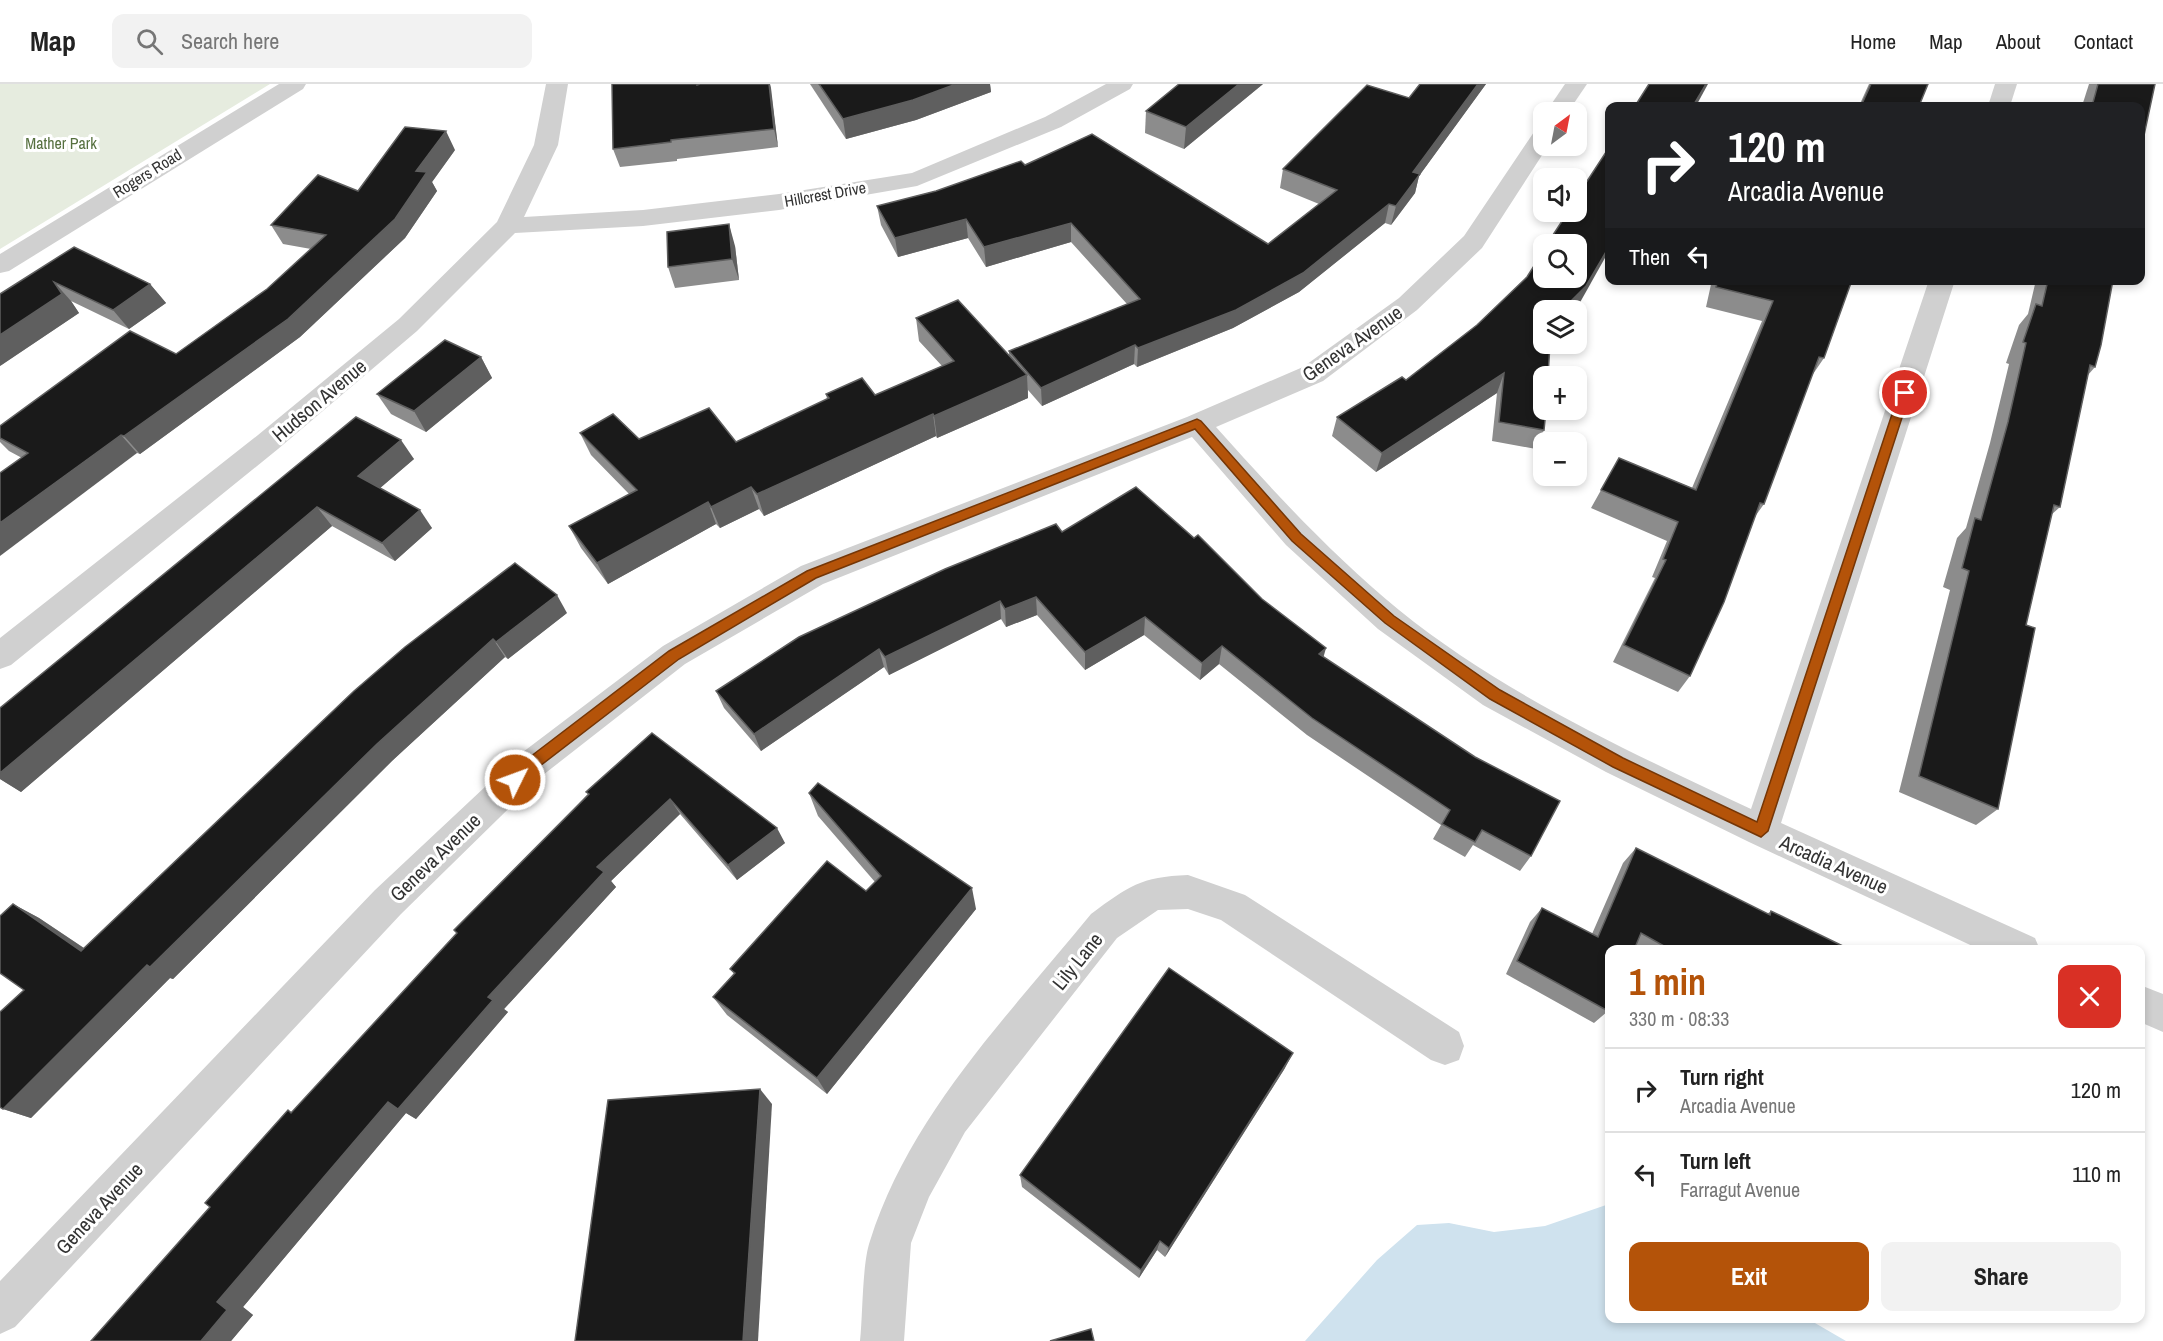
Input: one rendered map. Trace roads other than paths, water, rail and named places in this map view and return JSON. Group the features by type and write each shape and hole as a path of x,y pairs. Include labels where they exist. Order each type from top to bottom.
{"street":[{"name":"Rogers Road","path":"0,265 295,84"},
{"name":"Hudson Avenue","path":"0,656 268,442 408,325 508,226 546,145 557,84"},
{"name":"Hillcrest Drive","path":"508,226 643,218 745,206 917,179 1053,122 1122,84"},
{"path":"1564,102 1576,84"},
{"path":"2000,102 2006,84"},
{"name":"Geneva Avenue","path":"0,1312 388,902 531,765 674,655 812,575 1197,424 1312,374 1408,304 1473,242 1533,151"},
{"path":"1761,831 1940,285"},
{"name":"Arcadia Avenue","path":"1197,424 1296,537 1389,620 1495,694 1618,762 1761,831 2011,945"},
{"name":"Lily Lane","path":"882,1341 890,1243 913,1185 951,1118 1104,926 1133,904 1155,893 1188,892 1232,907 1445,1046"},
{"path":"2145,1005 2163,1013"}],"water":[{"path":"1605,1205 1605,1323 1815,1323 1846,1341 1305,1341 1377,1260 1417,1225 1449,1223 1494,1232 1545,1226"}],"park label":[{"name":"Mather Park","path":"61,143"}]}
